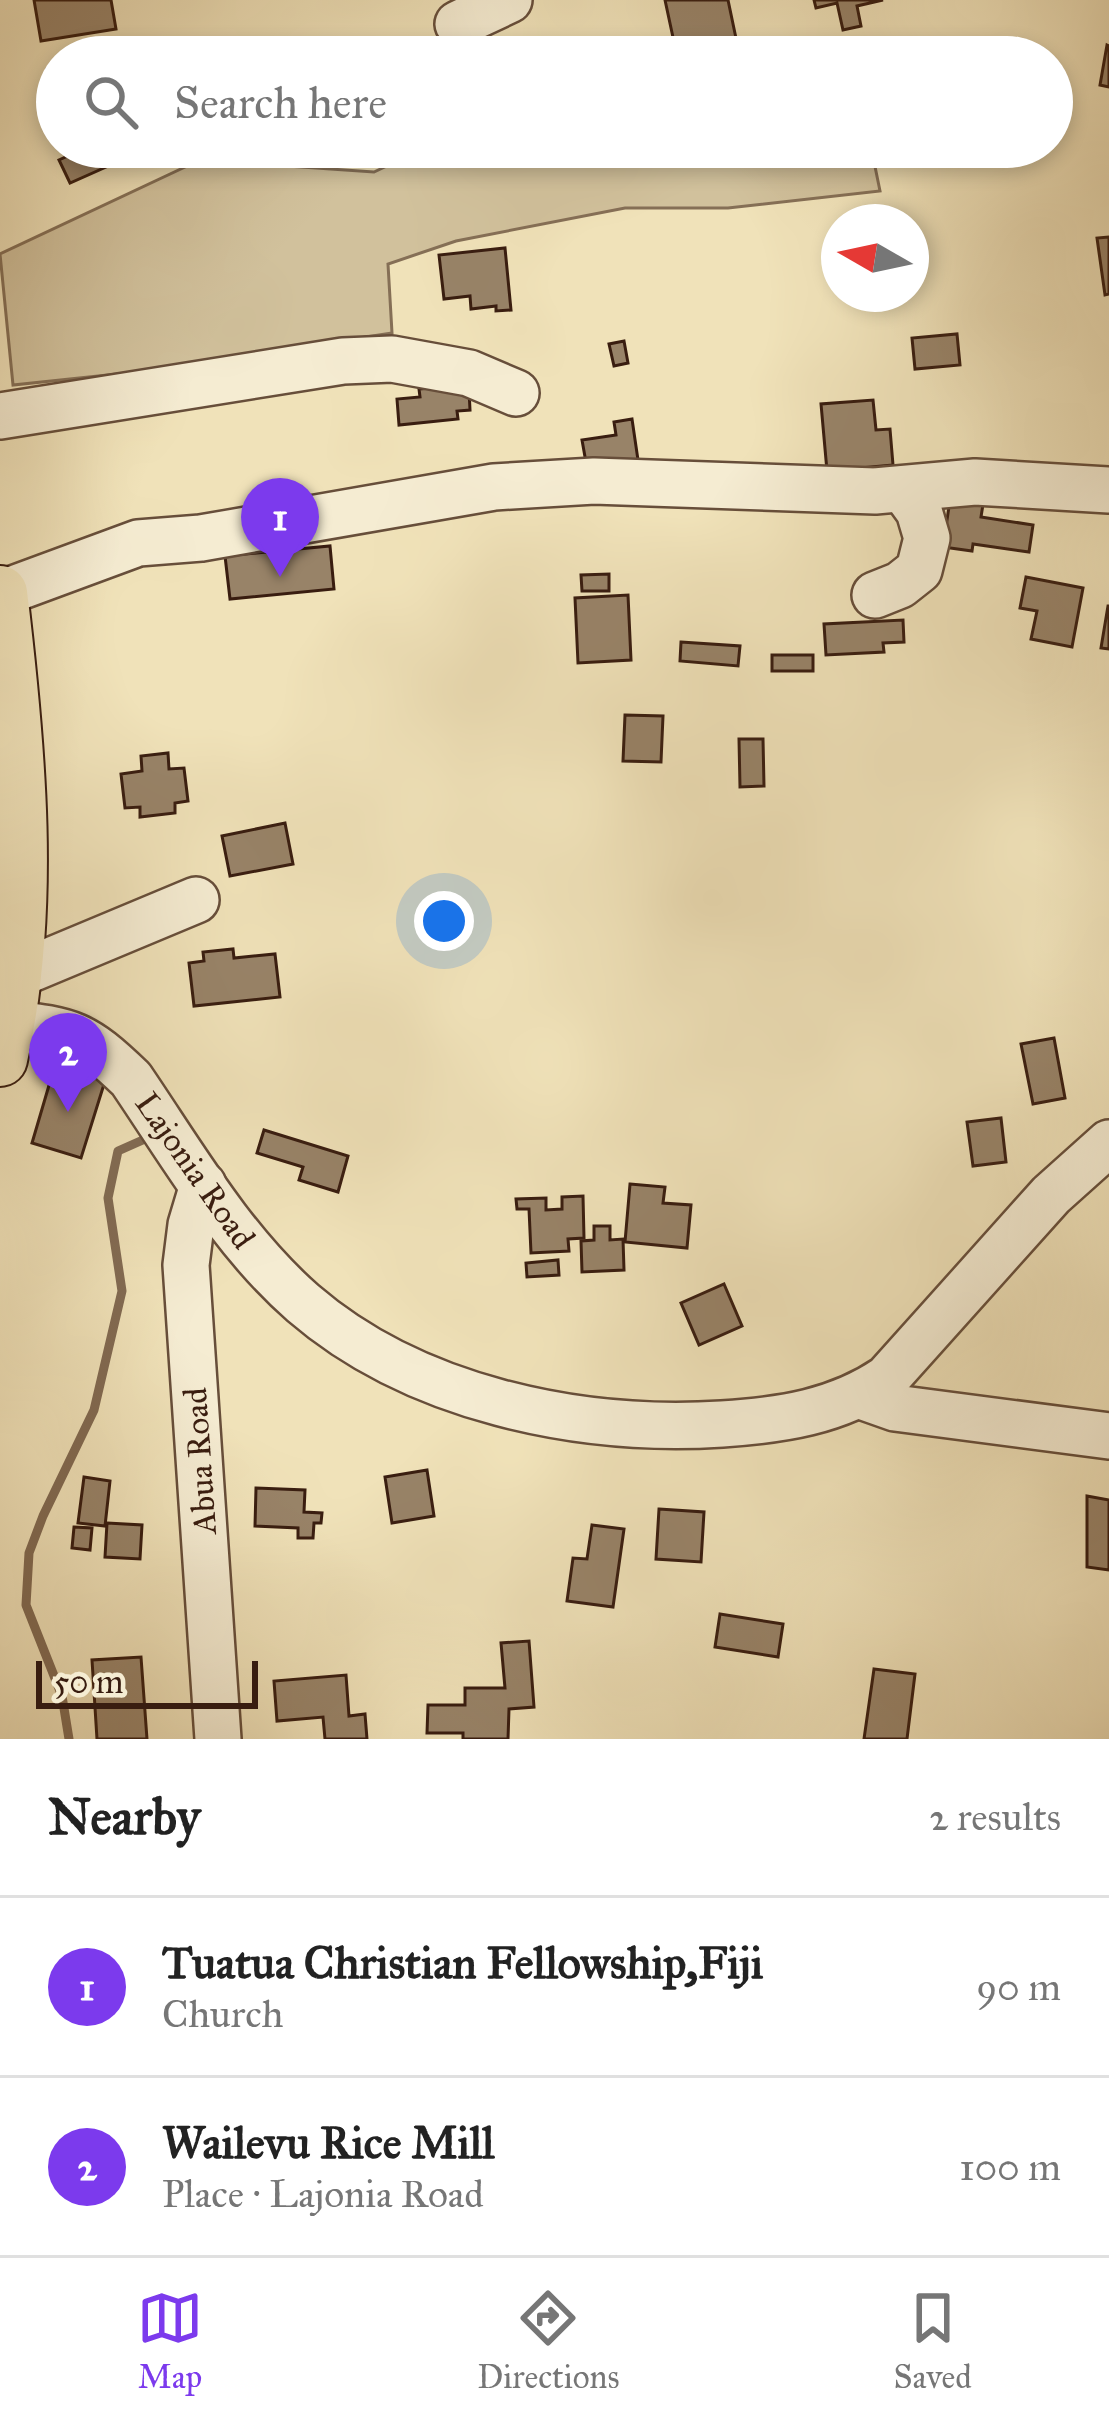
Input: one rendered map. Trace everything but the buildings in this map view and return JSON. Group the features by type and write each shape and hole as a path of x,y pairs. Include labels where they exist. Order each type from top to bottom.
{"main road":[{"path":"0,593 16,728 20,844 8,986"}],"street":[{"path":"458,24 509,0"},
{"path":"0,416 343,362 392,359 469,373 516,393"},
{"path":"0,593 138,543 201,538 494,487 594,481 875,491 974,482 1109,490"},
{"path":"875,595 900,585 919,570 926,538 919,511 903,489"},
{"path":"8,986 196,899"},
{"name":"Lajonia Road","path":"8,986 64,1030 90,1042 131,1079 245,1245 302,1302 345,1336 389,1360 503,1404 565,1418 687,1426 763,1421 813,1413 861,1396 887,1378 1051,1195 1109,1143"},
{"name":"Abua Road","path":"203,1185 186,1264 218,1739"},
{"path":"861,1396 895,1408 1109,1436"}],"shaded area":[{"path":"183,168 374,172 382,168 875,168 880,191 728,208 625,208 456,241 388,264 392,333 136,372 13,385 0,254"}],"waterway":[{"path":"69,1739 62,1696 26,1605 29,1553 94,1410 122,1291 108,1198 118,1151 154,1135"}],"place":[{"name":"Tuatua Christian Fellowship,Fiji","path":"280,577"},
{"name":"Wailevu Rice Mill","path":"68,1112"}]}
